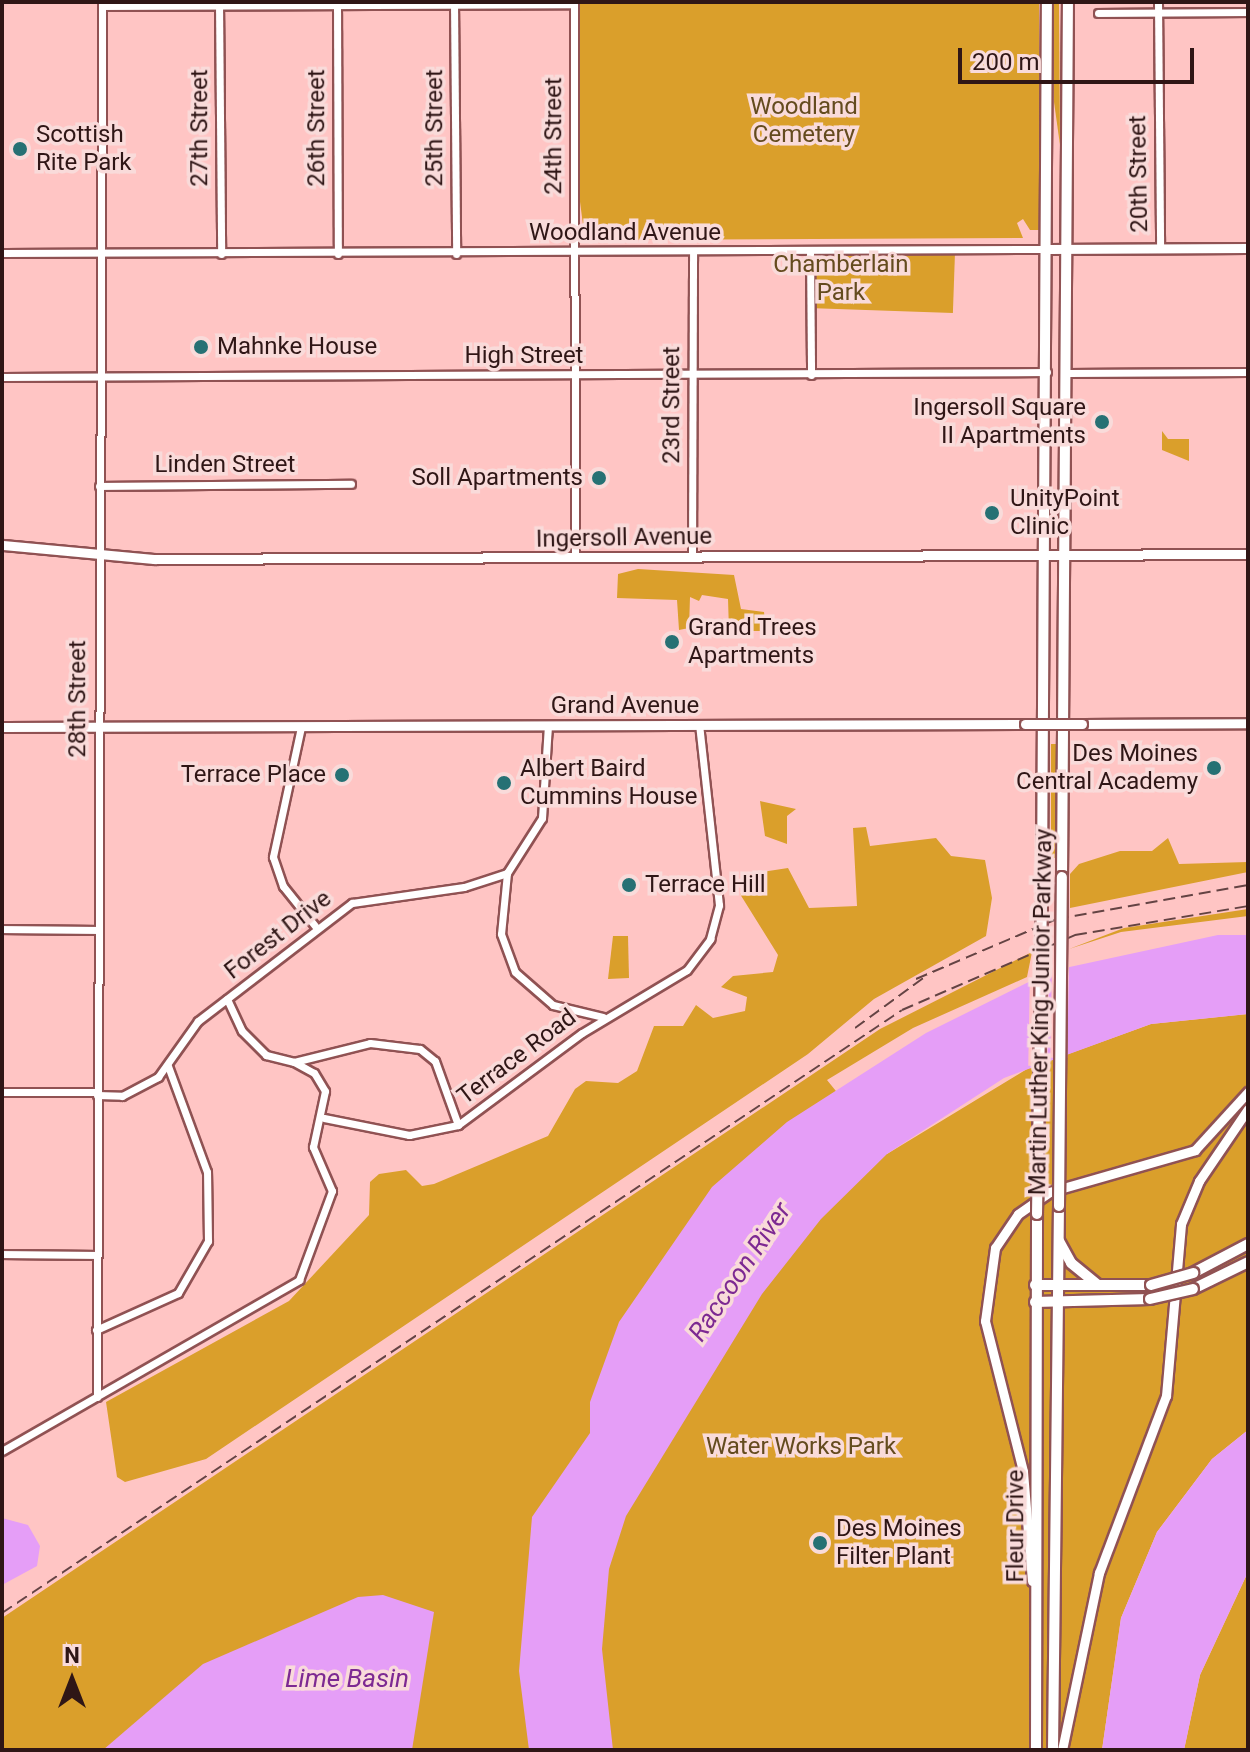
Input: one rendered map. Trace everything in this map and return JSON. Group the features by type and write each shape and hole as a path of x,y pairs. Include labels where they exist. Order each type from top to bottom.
{"main road":[{"name":"Martin Luther King Junior Parkway","path":"1035,1302 1046,555 1047,2"},
{"name":"Martin Luther King Junior Parkway","path":"1056,1302 1068,373 1068,2"},
{"name":"Woodland Avenue","path":"1048,249 1248,248"},
{"name":"Ingersoll Avenue","path":"2,545 99,557 1248,554"},
{"name":"Grand Avenue","path":"2,727 1248,723"},
{"path":"1062,1750 1099,1573 1166,1396 1181,1224 1199,1181 1242,1111 1248,1092"},
{"path":"1036,1644 1023,1471 984,1311 995,1248 1032,1201 1070,1183 1184,1156 1242,1111"},
{"path":"1058,1237 1071,1263 1100,1286"},
{"path":"1035,1285 1151,1285 1193,1273 1248,1244"},
{"path":"1035,1302 1150,1299 1193,1289 1248,1262"},
{"name":"Fleur Drive","path":"1035,1302 1036,1750"},
{"name":"Fleur Drive","path":"1053,1750 1056,1302"}],"street":[{"name":"20th Street","path":"1158,2 1160,249"},
{"name":"26th Street","path":"337,3 338,254"},
{"name":"25th Street","path":"454,3 456,254"},
{"path":"102,4 574,3"},
{"name":"24th Street","path":"574,3 575,558"},
{"name":"28th Street","path":"97,1397 102,4"},
{"name":"27th Street","path":"219,4 221,254"},
{"path":"1098,13 1248,12"},
{"name":"Woodland Avenue","path":"2,253 456,254 1048,249"},
{"path":"810,250 811,375"},
{"name":"23rd Street","path":"692,557 693,253"},
{"name":"High Street","path":"2,377 100,379 1047,372"},
{"path":"1068,373 1248,372"},
{"name":"Linden Street","path":"99,486 351,484"},
{"name":"Terrace Road","path":"324,1118 409,1135 458,1125 605,1017 677,978 714,928 717,850 699,725"},
{"path":"548,726 542,818 507,873 501,934 515,972 553,1005 605,1017"},
{"path":"301,727 273,857 283,886 315,926"},
{"name":"Forest Drive","path":"2,1092 97,1094 137,1091 168,1066 198,1021 271,971 315,926 352,903 464,887 507,873"},
{"path":"2,929 97,930"},
{"path":"2,1451 299,1280 332,1199 313,1147 324,1118 322,1084 294,1062 251,1044 227,999"},
{"path":"294,1062 370,1043 420,1049 435,1061 458,1125"},
{"path":"96,1330 170,1299 192,1278 208,1241 207,1172 168,1066"},
{"path":"2,1254 97,1255"}],"green space":[{"name":"Woodland Cemetery","path":"574,2 1039,2 1040,230 1030,230 1023,219 1017,223 1023,238 585,240 574,156"},
{"path":"1054,2 1059,2 1060,145 1054,102"},
{"name":"Chamberlain Park","path":"810,250 955,255 953,313 808,308"},
{"path":"1162,431 1168,439 1189,439 1189,461 1162,450"},
{"path":"638,569 734,575 741,609 764,612 766,631 729,631 728,599 702,595 699,601 690,597 689,628 679,630 677,600 617,598 618,574"},
{"path":"1051,744 1056,744 1056,858 1051,858"},
{"path":"760,801 796,809 787,816 787,844 765,836"},
{"path":"866,827 870,846 936,838 951,856 985,860 992,898 986,936 874,999 808,1054 206,1459 125,1482 117,1477 106,1402 289,1301 369,1215 370,1182 379,1174 406,1170 422,1186 434,1184 548,1136 575,1089 586,1081 618,1083 637,1071 654,1026 683,1026 696,1005 713,1018 745,1011 747,997 721,987 733,976 773,972 778,955 740,894 762,872 788,868 809,908 857,906 853,828"},
{"path":"1168,838 1179,864 1248,862 1248,872 1070,908 1070,874 1079,864 1120,851 1152,851"},
{"path":"1248,909 1248,916 1121,932 1069,949 1124,928"},
{"path":"613,936 628,936 629,978 608,979"},
{"name":"Water Works Park","path":"1032,952 1027,977 913,1028 827,1080 887,1154 1027,1069 1151,1024 1248,1014 1248,1430 1212,1459 1157,1532 1121,1618 1102,1750 2,1750 2,1618 880,1029"},
{"path":"1248,1572 1248,1750 1184,1750 1200,1675"}],"water":[{"name":"Raccoon River","path":"1218,935 1248,935 1248,1014 1151,1024 1004,1078 887,1154 821,1219 762,1294 626,1516 609,1569 602,1649 613,1750 529,1750 519,1671 532,1517 590,1433 590,1402 619,1322 712,1187 787,1122 926,1033 1051,971"},
{"path":"1248,1430 1248,1572 1200,1675 1184,1750 1102,1750 1121,1618 1157,1532 1212,1459"},
{"path":"2,1518 28,1525 40,1546 37,1566 2,1585"},
{"name":"Lime Basin","path":"383,1595 434,1612 412,1750 103,1750 203,1664 358,1597"}],"pier":[{"path":"1052,961 1069,961 1067,1058 1050,1058"},
{"path":"1030,967 1049,967 1047,1066 1028,1066"}],"railway":[{"path":"916,979 1057,919 1248,885"},
{"path":"2,1613 902,1010 1075,935 1248,906"},
{"path":"855,1028 926,976"}],"place":[{"name":"Scottish Rite Park","path":"20,149"},
{"name":"Mahnke House","path":"201,347"},
{"name":"Ingersoll Square II Apartments","path":"1102,422"},
{"name":"Soll Apartments","path":"599,478"},
{"name":"UnityPoint Clinic","path":"992,513"},
{"name":"Grand Trees Apartments","path":"672,642"},
{"name":"Des Moines Central Academy","path":"1214,768"},
{"name":"Terrace Place","path":"342,775"},
{"name":"Albert Baird Cummins House","path":"504,783"},
{"name":"Terrace Hill","path":"629,885"},
{"name":"Des Moines Filter Plant","path":"820,1543"}]}
